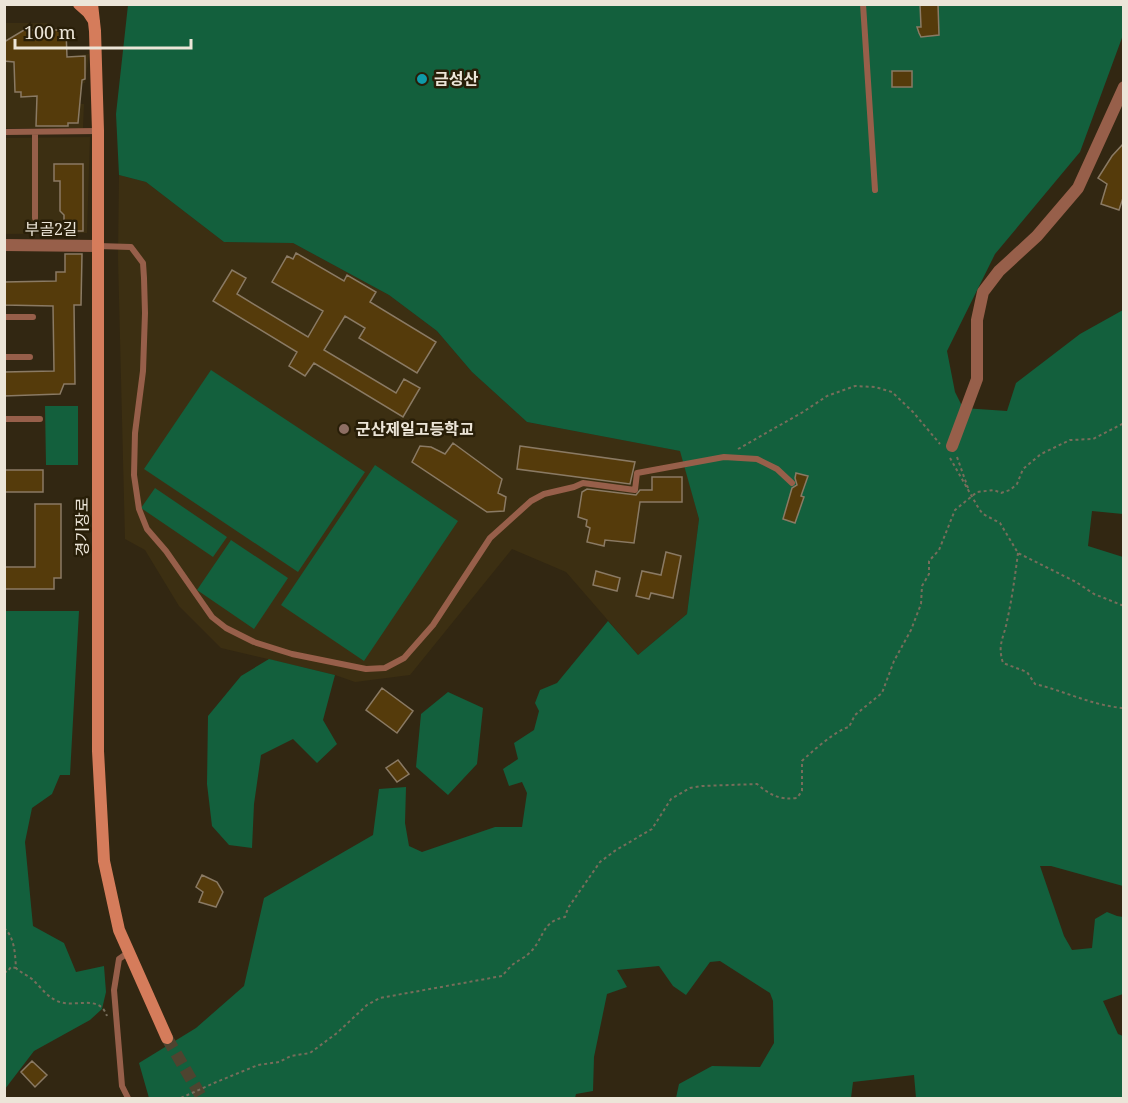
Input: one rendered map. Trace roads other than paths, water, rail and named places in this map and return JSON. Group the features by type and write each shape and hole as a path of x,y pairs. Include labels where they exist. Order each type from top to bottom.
{"street":[{"path":"79,4 88,12 95,27"},
{"name":"경기장로","path":"92,4 95,27 98,131 99,762 104,861 119,930 167,1038"},
{"path":"95,27 103,4"},
{"path":"948,449 976,380 977,320 983,292 999,271 1037,236 1078,188 1124,87"},
{"name":"부골2길","path":"4,246 98,246"}],"lane":[{"path":"864,4 874,190"},
{"path":"4,132 98,131"},
{"path":"35,132 35,218"},
{"path":"98,246 131,247 143,263 145,313 142,382 135,433 134,475 139,509 147,529 176,564 212,617 226,628 254,642 292,654 366,669 384,668 404,658 434,625 490,538 531,501 544,494 583,483 635,490 637,473 724,457 757,459 777,470 792,483"},
{"path":"4,317 33,317"},
{"path":"4,357 30,357"},
{"path":"4,419 40,419"},
{"path":"128,1098 122,1086 116,1025 115,974 119,958 129,951"}],"tunnel":[{"path":"167,1038 202,1098"}],"place":[{"name":"금성산","path":"422,79"},
{"name":"군산제일고등학교","path":"344,429"}]}
